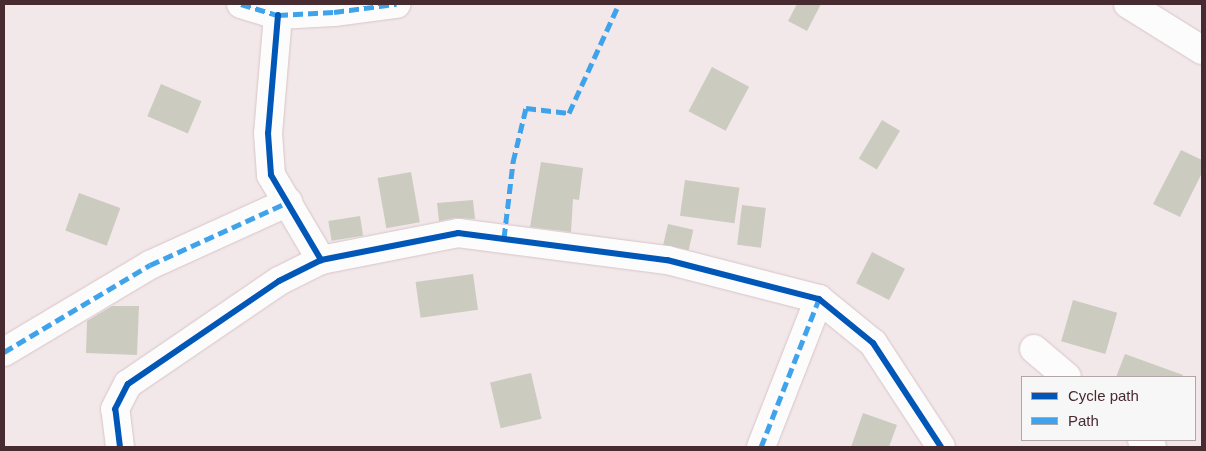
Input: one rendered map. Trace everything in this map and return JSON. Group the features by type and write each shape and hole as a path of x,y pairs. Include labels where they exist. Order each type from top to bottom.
{"street":[{"path":"241,4 278,15 334,12 396,4"},
{"path":"1128,4 1201,46"},
{"path":"278,15 268,133 271,174 321,260"},
{"path":"4,352 150,265 288,202"},
{"path":"120,447 115,409 128,384 279,280 321,260 458,233 667,260 819,299 873,343 941,447"},
{"path":"761,447 819,299"},
{"path":"1034,349 1066,376"}],"building":[{"path":"797,4 821,4 807,31 788,21"},
{"path":"712,67 749,87 726,131 689,111"},
{"path":"161,84 202,101 188,133 147,116"},
{"path":"882,120 900,131 877,169 859,159"},
{"path":"1181,150 1202,160 1202,173 1180,217 1153,204"},
{"path":"541,162 583,168 579,200 573,199 571,232 530,227"},
{"path":"411,172 420,222 386,228 378,178"},
{"path":"685,180 739,188 734,223 680,216"},
{"path":"79,193 120,208 107,246 65,231"},
{"path":"473,200 475,219 455,218 439,221 437,203"},
{"path":"742,205 766,208 761,248 737,245"},
{"path":"360,216 363,236 332,241 328,221"},
{"path":"668,224 693,230 689,250 663,244"},
{"path":"872,252 905,269 889,300 856,283"},
{"path":"473,274 478,310 421,318 416,282"},
{"path":"1073,300 1117,313 1105,354 1061,341"},
{"path":"112,306 139,306 137,355 86,353 87,321"},
{"path":"1125,354 1183,375 1182,376 1116,376"},
{"path":"531,373 542,419 501,428 490,382"},
{"path":"863,413 897,425 889,447 851,447"}],"marked path":[{"path":"241,4 278,15 334,12 396,4"},
{"path":"504,238 513,162 526,108 569,113 619,4"},
{"path":"4,352 150,265 288,202"},
{"path":"761,447 819,299"}],"cycle path":[{"path":"278,15 268,133 271,175 321,260"},
{"path":"120,447 115,409 128,384 279,281 321,260 458,233 667,260 819,299 873,343 941,447"}]}
